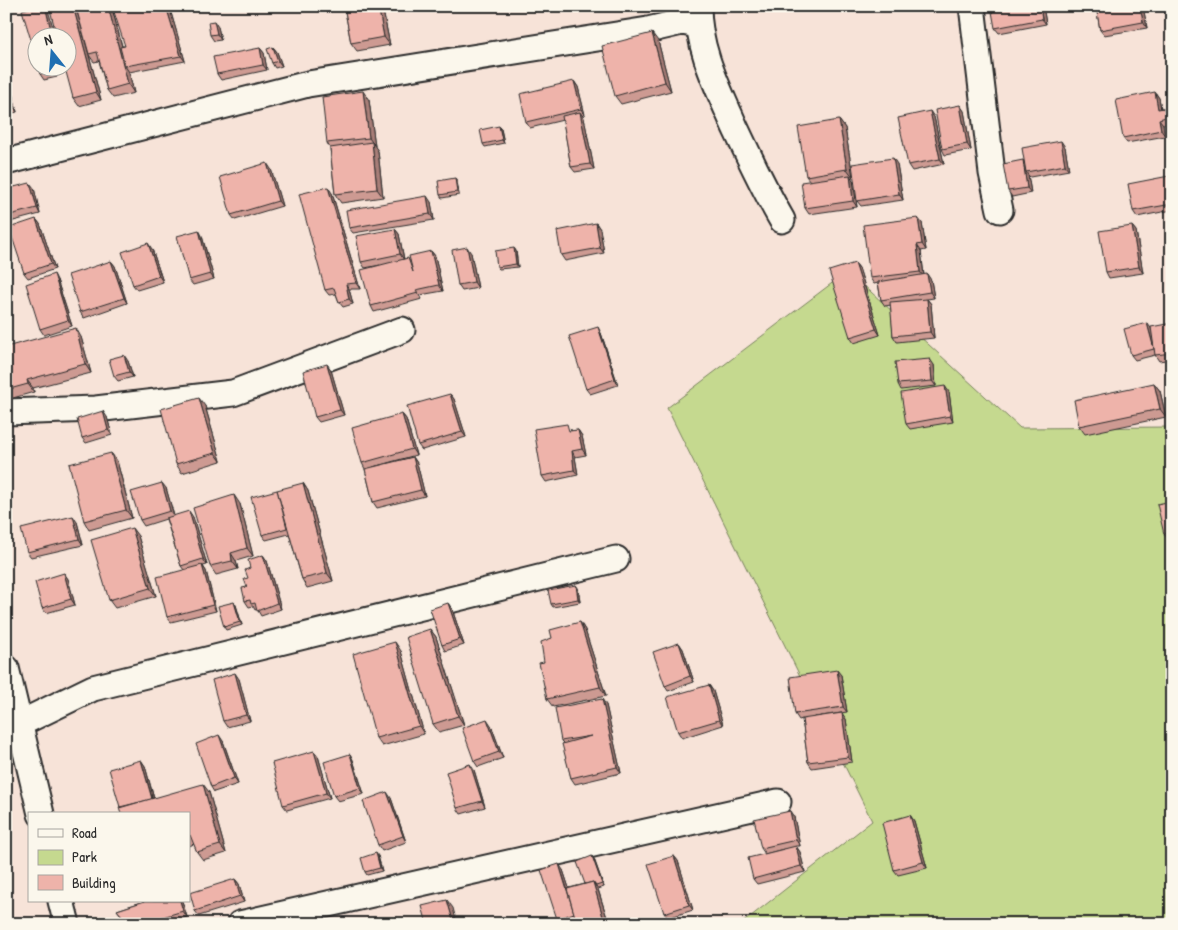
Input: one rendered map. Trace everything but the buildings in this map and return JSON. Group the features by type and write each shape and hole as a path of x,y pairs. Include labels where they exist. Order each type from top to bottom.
{"street":[{"path":"972,6 992,173 1000,210"},
{"path":"6,162 308,84 648,30 698,16 709,68 760,183 782,220"},
{"path":"6,412 96,409 233,393 402,330"},
{"path":"19,724 92,688 616,559"},
{"path":"6,668 19,724 16,757 40,812"},
{"path":"240,924 778,802"},
{"path":"61,902 67,924"}],"green space":[{"path":"848,271 1020,428 1172,427 1172,924 741,924 872,821 667,408"}]}
